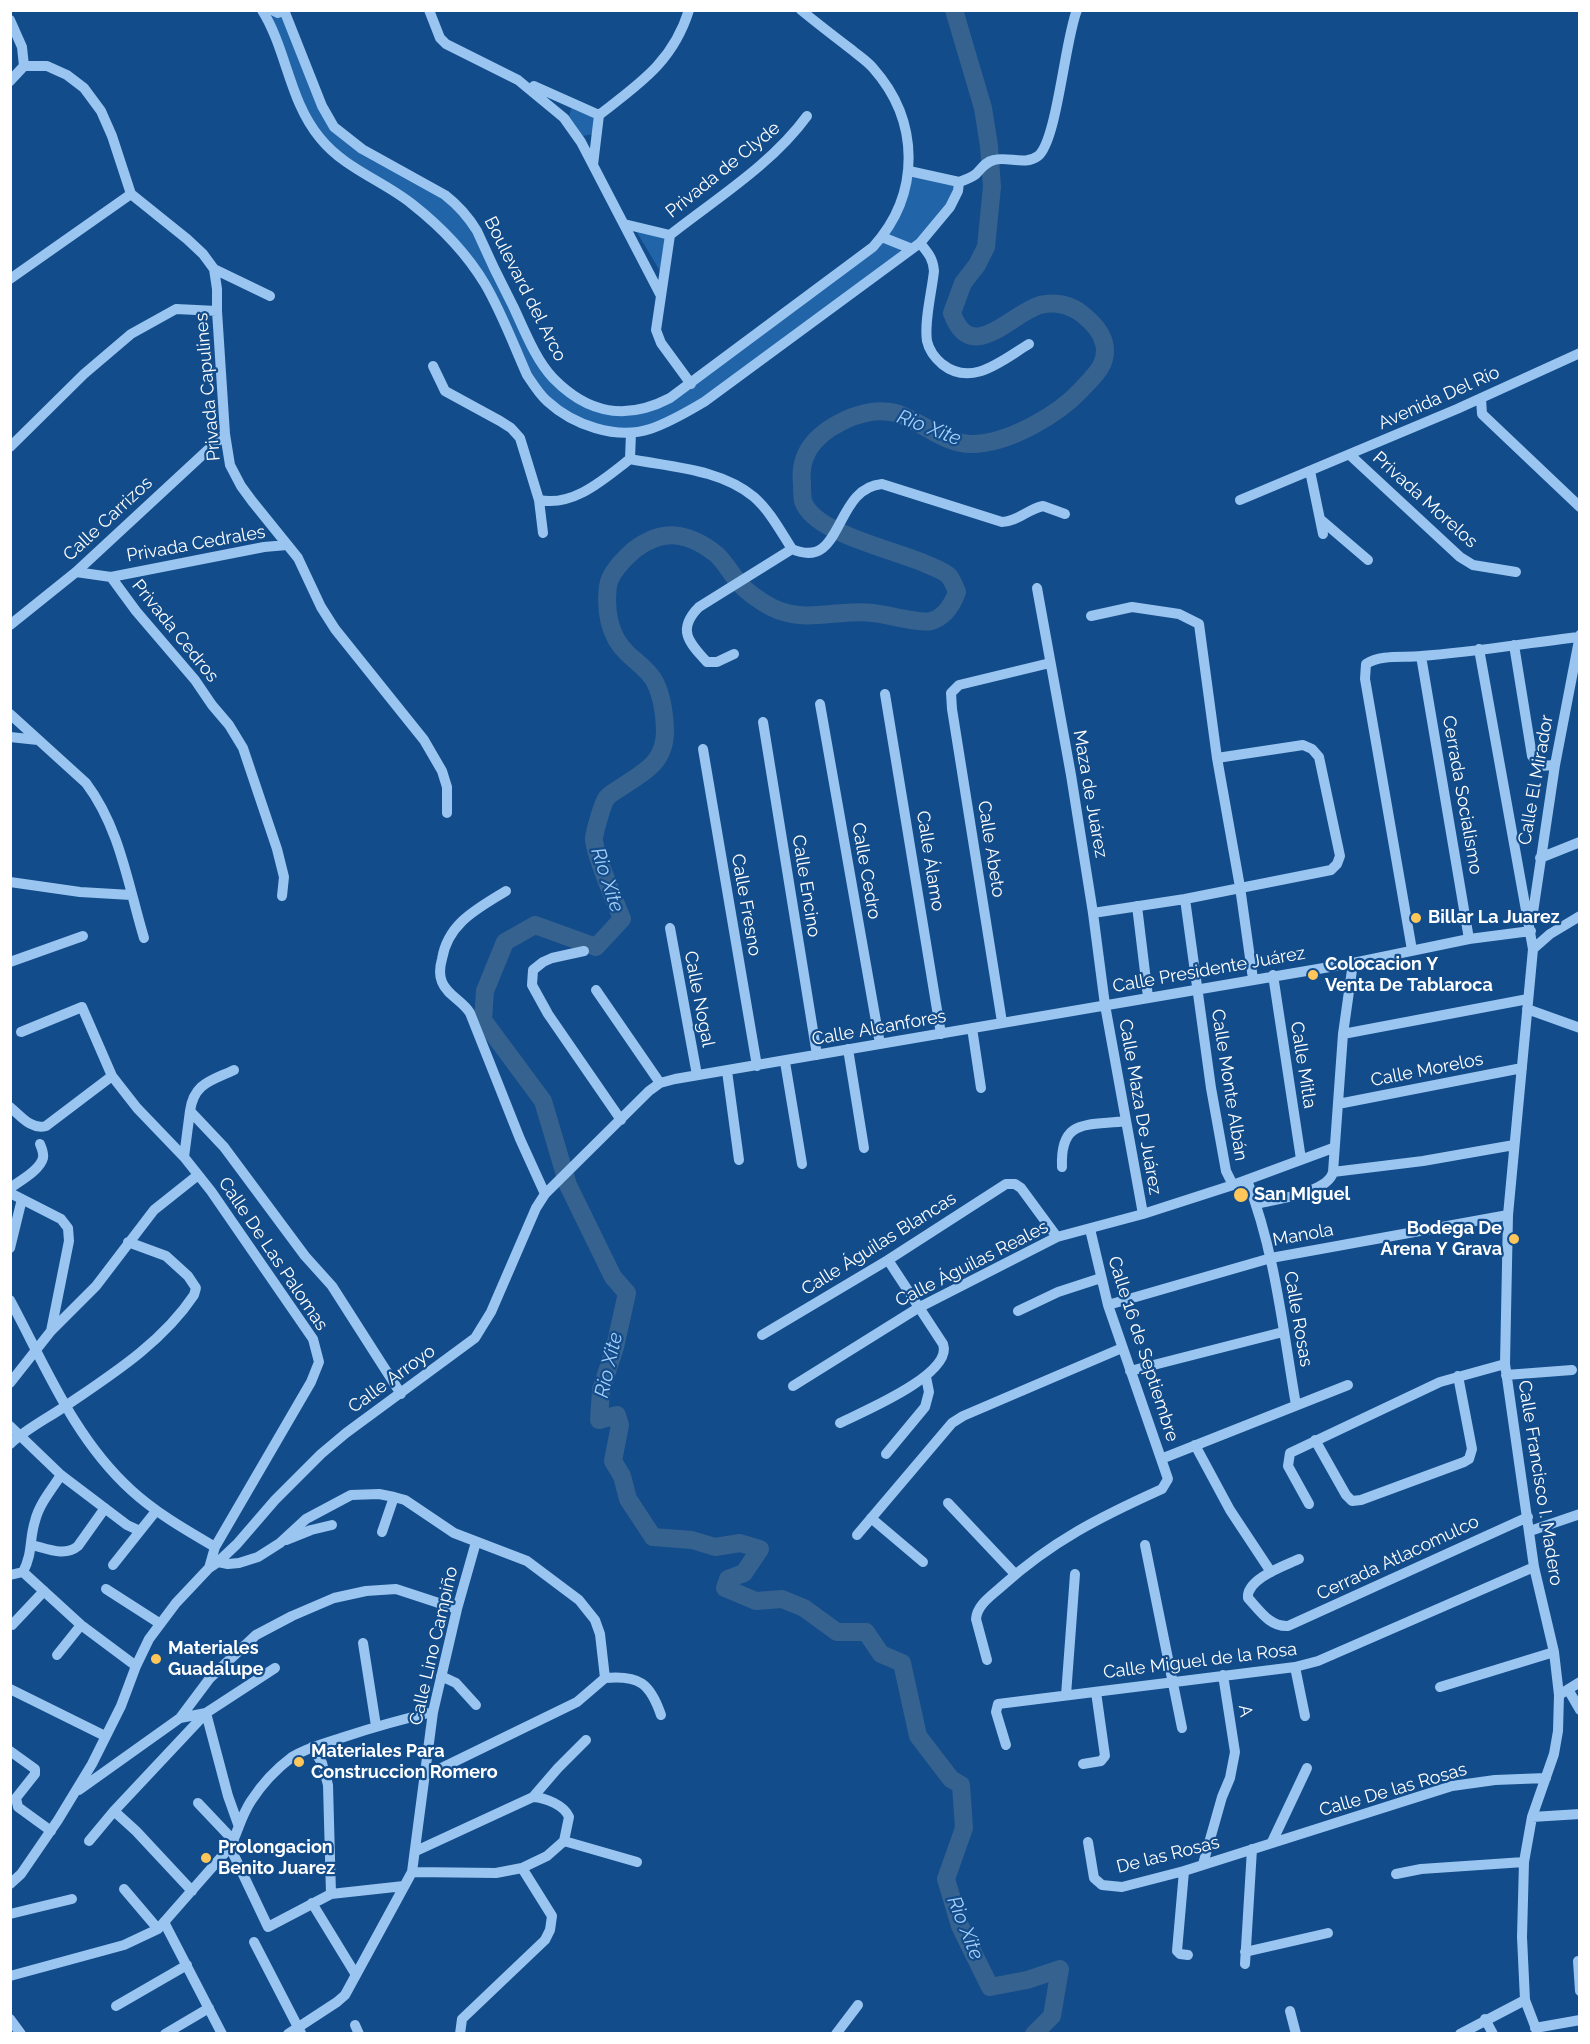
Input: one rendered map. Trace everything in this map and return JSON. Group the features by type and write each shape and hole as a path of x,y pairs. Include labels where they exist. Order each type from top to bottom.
{"street":[{"name":"Boulevard del Arco","path":"262,10 273,33 301,109 318,137 350,166 412,204 464,255 486,286 527,375 546,400 558,409 596,428 631,433 650,429 704,402 916,246 950,207 958,191 959,182"},
{"path":"272,10 278,13 284,11"},
{"path":"429,10 440,38 446,44 518,80 599,115"},
{"path":"593,166 599,115 642,82 662,62 681,34 689,10"},
{"name":"Boulevard del Arco","path":"284,11 322,106 334,127 362,148 445,195 467,214 531,342 552,377 579,399 595,407 626,412 640,411 655,406 691,384 856,261 882,237 906,188 909,146 897,104 888,87 872,66 801,10"},
{"path":"909,171 959,182 975,175 991,161 1032,159 1042,153 1056,104 1070,33 1077,10"},
{"path":"10,20 22,47 24,66"},
{"path":"10,81 24,66 47,66 67,75 84,88 101,111 112,136 131,194 187,239 203,254 214,269 270,296"},
{"path":"518,80 564,118 581,142 660,294"},
{"name":"Privada de Clyde","path":"691,384 657,336 656,330 670,235 751,172 789,138 807,116"},
{"path":"10,279 131,194"},
{"name":"Privada de Clyde","path":"624,224 670,235"},
{"path":"882,237 916,246 932,258 934,271 927,340 933,356 939,362 950,370 966,375 974,374 987,370 1029,344"},
{"name":"Privada Capulines","path":"214,269 225,434 230,465 241,486 298,558 321,607 335,629 424,740 442,771 447,787 447,813"},
{"path":"10,447 84,374 131,334 176,309 217,311"},
{"name":"Avenida Del Río","path":"1240,500 1350,455 1580,353"},
{"path":"433,366 445,391 500,421 520,438 539,500 543,532"},
{"path":"1481,398 1482,414 1580,507"},
{"path":"630,459 631,433"},
{"name":"Calle Carrizos","path":"10,625 76,572 225,434"},
{"name":"Privada Morelos","path":"1350,455 1460,557 1473,564 1516,572"},
{"path":"539,500 558,502 570,499 584,492 630,459 710,475 741,488 763,506 792,549 805,554 816,554 823,549 856,497 872,485 882,484 993,521 1008,522 1036,507 1043,506 1065,514"},
{"path":"1310,471 1323,534"},
{"path":"1320,519 1368,560"},
{"name":"Privada Cedrales","path":"111,577 264,547 287,545"},
{"path":"734,654 717,662 706,662 695,650 685,628 689,617 699,607 792,549"},
{"name":"Privada Cedros","path":"76,572 111,577 229,725 253,775 278,849 284,877 282,896"},
{"name":"Maza de Juárez","path":"1037,588 1071,775 1105,1005"},
{"path":"1091,616 1132,607 1179,614 1198,624 1253,979"},
{"path":"1412,950 1365,679 1366,664 1382,658 1421,656 1579,636"},
{"name":"Calle El Mirador","path":"1531,931 1555,765 1579,636"},
{"path":"1514,645 1532,756 1539,766 1555,765"},
{"path":"1479,649 1531,931"},
{"name":"Cerrada Socialismo","path":"1421,656 1469,939"},
{"name":"Calle Abeto","path":"1002,1022 951,693 959,685 1050,663"},
{"name":"Calle Álamo","path":"885,694 941,1034"},
{"name":"Calle Cedro","path":"820,704 880,1044"},
{"path":"10,714 86,783 96,796 107,815 114,834 144,938"},
{"name":"Calle Encino","path":"763,722 817,1055"},
{"path":"10,737 38,740"},
{"path":"1093,914 1185,899 1331,870 1337,864 1340,856 1320,757 1312,749 1303,745 1217,758"},
{"name":"Calle Fresno","path":"703,750 757,1066"},
{"path":"1540,858 1580,842"},
{"path":"10,882 131,896"},
{"path":"506,891 457,924 449,935 443,950 441,980 470,1013 520,1139 545,1194"},
{"name":"Calle Monte Albán","path":"1185,899 1215,1110 1226,1171 1233,1185"},
{"path":"1137,906 1148,997"},
{"path":"1533,949 1550,934 1580,916"},
{"name":"Calle Nogal","path":"669,928 697,1076"},
{"name":"Calle Presidente Juárez","path":"1105,1005 1353,963 1469,939 1531,931"},
{"name":"Calle Francisco I. Madero","path":"1531,931 1533,949 1508,1215 1505,1370 1534,1567 1564,1693 1558,1731 1546,1778 1532,1817 1524,1862 1522,1937 1525,2000 1537,2031"},
{"path":"10,962 83,936"},
{"path":"584,951 552,958 537,967 532,974 532,985 577,1058 621,1120"},
{"path":"1257,1204 1317,1189 1330,1180 1333,1172 1342,1034 1353,963"},
{"name":"Calle Mitla","path":"1273,975 1301,1159"},
{"path":"596,990 660,1083"},
{"path":"1342,1034 1528,1004 1580,1028"},
{"name":"Calle Alcanfores","path":"660,1083 1105,1005"},
{"name":"Calle Maza De Juárez","path":"1105,1005 1143,1214"},
{"name":"Calle De Las Palomas","path":"21,1032 82,1007 112,1076 137,1108 184,1157 211,1191 313,1339 319,1362 311,1382 215,1547 213,1565"},
{"path":"972,1028 981,1088"},
{"path":"848,1049 864,1148"},
{"path":"785,1062 802,1164"},
{"name":"Calle Morelos","path":"1338,1104 1522,1068"},
{"path":"184,1157 192,1098 205,1084 234,1070"},
{"path":"727,1071 739,1160"},
{"path":"10,1107 33,1126 40,1128 46,1126 112,1076"},
{"name":"Calle Arroyo","path":"10,1884 21,1874 76,1792 121,1706 136,1666 159,1623 307,1467 346,1433 479,1334 491,1312 536,1208 545,1194 649,1091 660,1083"},
{"path":"190,1111 224,1147 304,1256 332,1286 401,1394"},
{"path":"1062,1167 1063,1142 1069,1132 1082,1127 1126,1121"},
{"path":"10,1188 37,1168 43,1160 44,1154 40,1144"},
{"path":"1333,1172 1424,1161 1514,1146"},
{"name":"Calle Águilas Reales","path":"793,1386 918,1308 1057,1237 1143,1214 1233,1185 1333,1148"},
{"path":"10,1383 51,1331 96,1286 154,1210 198,1175"},
{"name":"Calle Rosas","path":"1247,1180 1257,1204 1271,1258 1296,1405"},
{"name":"Calle Águilas Blancas","path":"762,1335 888,1260 1006,1184 1015,1184 1021,1188 1057,1237"},
{"path":"10,1193 61,1219 67,1225 69,1232 51,1331"},
{"path":"10,1248 22,1198"},
{"name":"Manola","path":"1108,1305 1271,1258 1508,1215"},
{"name":"Calle 16 de Septiembre","path":"1015,1574 1049,1548 1090,1522 1162,1489 1168,1479 1108,1305 1090,1229"},
{"path":"10,1444 154,1342 194,1295 196,1288 188,1276 166,1256 128,1242"},
{"path":"840,1423 926,1377 937,1367 943,1357 945,1350 888,1260"},
{"path":"1018,1311 1058,1292 1101,1278"},
{"path":"10,1300 65,1406 85,1439 110,1470 156,1511 215,1547"},
{"path":"1130,1371 1283,1332"},
{"path":"857,1535 952,1423 1122,1348"},
{"path":"1309,1504 1288,1466 1288,1456 1294,1450 1440,1382 1458,1376 1505,1370 1572,1370"},
{"path":"1315,1440 1346,1495 1352,1501 1361,1500 1464,1462 1469,1459 1472,1449 1458,1376"},
{"path":"886,1454 925,1407 929,1392 926,1377"},
{"path":"1161,1459 1348,1385"},
{"path":"10,1426 61,1475 127,1525 140,1531"},
{"path":"1195,1445 1230,1510 1270,1572 1299,1559"},
{"path":"23,1572 29,1560 35,1520 41,1505 61,1475"},
{"path":"280,1543 306,1519 351,1495 394,1497 405,1500 454,1533 527,1561 579,1600 595,1620 600,1634 605,1678"},
{"path":"382,1532 394,1497"},
{"path":"948,1503 1015,1574 986,1600 977,1613 976,1619 987,1660"},
{"path":"32,1545 63,1552 74,1550 105,1508"},
{"path":"113,1565 156,1511"},
{"path":"1530,1531 1579,1514"},
{"name":"Cerrada Atlacomulco","path":"1270,1572 1250,1587 1248,1598 1271,1623 1288,1626 1528,1517"},
{"path":"871,1518 923,1562"},
{"path":"213,1565 239,1563 258,1557 280,1543 311,1530 332,1525"},
{"name":"Calle Lino Campiño","path":"296,2032 345,1995 412,1872 433,1712 457,1609 476,1542"},
{"path":"1145,1545 1182,1728"},
{"name":"Calle Miguel de la Rosa","path":"1006,1745 997,1718 998,1704 1295,1667 1318,1661 1534,1567"},
{"path":"10,1575 23,1572"},
{"path":"23,1572 81,1625 136,1666"},
{"path":"1066,1695 1075,1574"},
{"path":"106,1589 159,1623"},
{"path":"76,1792 180,1718 210,1678 256,1635 292,1616 334,1598 396,1589 457,1609"},
{"path":"12,1625 44,1591"},
{"path":"57,1654 81,1625"},
{"path":"363,1643 376,1726"},
{"path":"1440,1687 1554,1652"},
{"path":"1295,1667 1305,1716"},
{"path":"88,1841 206,1713 275,1668"},
{"name":"A","path":"1203,1864 1222,1797 1230,1778 1235,1752 1223,1675"},
{"path":"441,1676 456,1683 476,1706"},
{"path":"425,1776 577,1702 605,1678 626,1676 640,1683 654,1694 661,1715"},
{"path":"1580,1682 1564,1693 1580,1710"},
{"path":"10,1689 105,1736"},
{"path":"1083,1764 1101,1761 1105,1756 1096,1692"},
{"path":"10,1976 124,1945 161,1926 232,1844 238,1824 250,1802 271,1775 294,1756 312,1747 376,1726 433,1712"},
{"path":"180,1718 206,1713"},
{"path":"206,1713 228,1796 238,1824"},
{"path":"416,1851 533,1797 586,1740"},
{"path":"312,1747 322,1763 328,1785 331,1894"},
{"path":"10,1751 35,1769 35,1773 16,1798 18,1807 51,1832"},
{"path":"1272,1842 1307,1768"},
{"name":"Calle De las Rosas","path":"1252,1849 1452,1786 1496,1780 1546,1778"},
{"path":"412,1872 496,1873 522,1868 547,1856 564,1841 569,1818 567,1812 555,1804 533,1797"},
{"path":"198,1803 232,1844 268,1927 331,1894 404,1886"},
{"path":"114,1811 192,1890"},
{"path":"1532,1817 1580,1814"},
{"path":"564,1841 637,1863"},
{"name":"De las Rosas","path":"1088,1842 1094,1878 1102,1885 1122,1887 1184,1871 1252,1849"},
{"path":"1245,1964 1252,1849"},
{"path":"1396,1874 1420,1869 1524,1862"},
{"path":"460,2034 462,2019 545,1940 550,1930 552,1916 522,1868"},
{"path":"1184,1871 1177,1951 1188,1955"},
{"path":"124,1889 161,1926 187,1965 222,2034"},
{"path":"10,1914 72,1899"},
{"path":"312,1903 357,1975"},
{"path":"1245,1952 1328,1933"},
{"path":"255,1942 296,2032"},
{"path":"1578,1962 1580,1991"},
{"path":"116,2006 187,1965"},
{"path":"1460,2034 1525,2000"},
{"path":"836,2034 858,2005"},
{"path":"165,2034 209,2008"},
{"path":"1290,2011 1296,2034"},
{"path":"10,2019 21,2034"},
{"path":"1485,2019 1493,2034"},
{"path":"1537,2031 1580,2020"}],"shaded area":[{"path":"262,11 284,11 334,127 456,204 552,377 595,407 655,406 882,237 909,171 959,182 934,227 704,402 649,429 595,428 546,400 486,286 451,240 318,137"},
{"path":"575,106 594,115 593,134 583,136 569,117 571,109"},
{"path":"635,229 665,238 660,271"}],"waterway":[{"name":"Rio Xite","path":"954,10 983,108 992,187 986,247 977,265 963,283 952,313 960,328 970,335 980,336 992,332 1040,305 1051,303 1068,306 1078,311 1101,334 1105,350 1103,363 1087,384 1060,409 1031,426 1001,439 985,443 961,443 896,413 879,411 858,415 831,427 808,450 802,471 802,492 803,501 810,513 841,533 919,561 949,576 957,592 948,609 936,619 926,622 860,612 809,615 784,612 771,607 745,589 716,554 695,541 675,535 655,538 645,543 622,562 614,571 608,586 607,604 612,631 621,646 655,682 663,706 665,731 661,751 652,766 606,799 594,838 597,854 622,919 596,947 535,925 505,942 485,991 483,1020 543,1101 568,1185 613,1277 627,1293 615,1347 601,1390 599,1420 617,1415 620,1425 613,1461 622,1476 628,1499 653,1537 692,1540 715,1547 740,1543 760,1549 744,1573 728,1579 725,1588 756,1601 782,1599 804,1608 837,1632 866,1632 881,1654 902,1663 918,1736 951,1779 961,1785 964,1828 946,1879 960,1926 990,1987 1027,1980 1060,1969 1052,2016 1034,2034"}],"place":[{"name":"Billar La Juarez","path":"1416,918"},
{"name":"Colocacion Y Venta De Tablaroca","path":"1313,975"},
{"name":"San MIguel","path":"1241,1195"},
{"name":"Bodega De Arena Y Grava","path":"1514,1239"},
{"name":"Materiales Guadalupe","path":"156,1659"},
{"name":"Materiales Para Construccion Romero","path":"299,1762"},
{"name":"Prolongacion Benito Juarez","path":"206,1858"}]}
